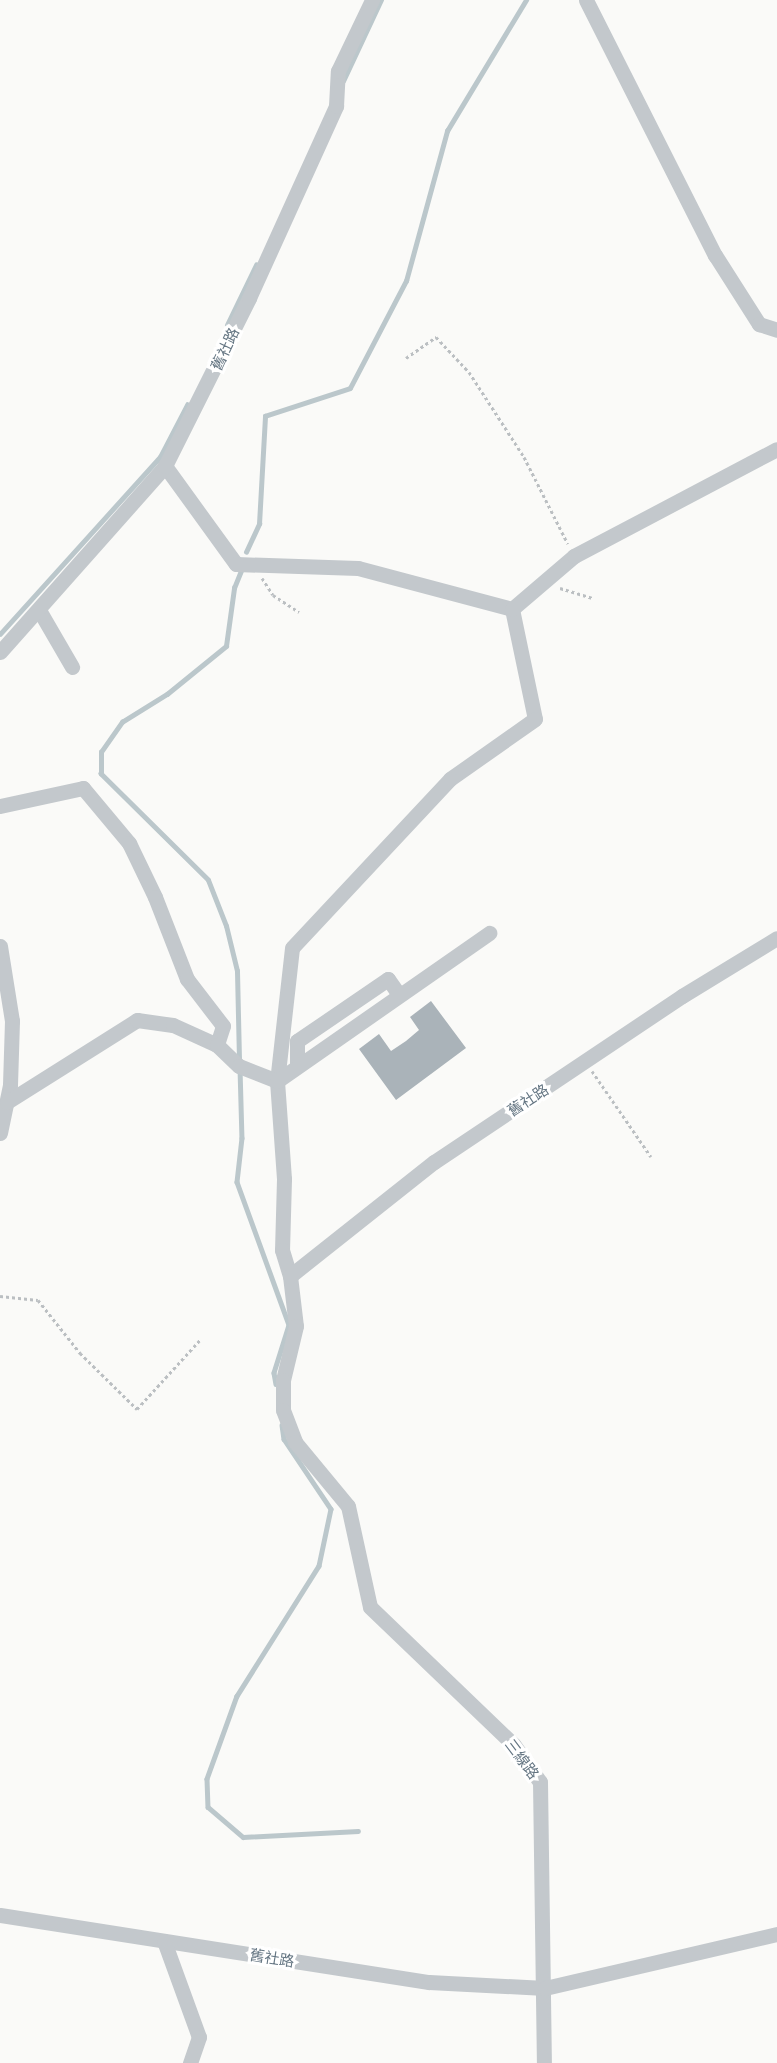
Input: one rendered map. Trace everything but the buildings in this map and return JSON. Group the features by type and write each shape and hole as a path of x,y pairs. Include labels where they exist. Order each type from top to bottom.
{"street":[{"name":"舊社路","path":"0,652 165,466 245,308 336,106 338,71 372,0"},
{"path":"586,0 716,255 759,324 777,330"},
{"path":"512,609 543,579 574,556 777,449"},
{"path":"165,466 236,564 251,562 358,568 512,609"},
{"path":"39,609 72,667"},
{"path":"290,1276 282,1250 284,1179 277,1081 291,948 450,779 535,719 512,609"},
{"path":"0,626 11,637"},
{"path":"0,806 83,788 129,843 155,897 187,979 223,1026 217,1045"},
{"path":"277,1081 297,1066 297,1041 388,979 399,995 489,933"},
{"name":"舊社路","path":"290,1276 434,1162 682,996 777,938"},
{"path":"0,946 12,1021 5,1082 7,1102 0,1132"},
{"path":"7,1102 137,1020 172,1024 217,1045 239,1066 277,1081"},
{"name":"三線路","path":"290,1276 296,1326 283,1380 283,1410 295,1442 348,1506 370,1607 514,1745 540,1782 545,1988 544,2063"},
{"name":"舊社路","path":"0,1915 429,1982 545,1988"},
{"path":"545,1988 777,1934"},
{"path":"164,1941 199,2037 190,2063"}],"path":[{"path":"406,358 436,337 469,372 524,457 574,556"},
{"path":"251,562 273,595 299,612"},
{"path":"543,579 592,598"},
{"path":"586,1062 651,1157"},
{"path":"0,1296 38,1300 80,1353 138,1409 200,1340"}],"waterway":[{"path":"343,81 381,0"},
{"path":"246,552 259,524 265,416 350,388 406,281 447,131 526,0"},
{"path":"227,325 256,265"},
{"path":"0,634 160,457 187,405"},
{"path":"239,1060 237,971 226,926 208,880 101,774 101,752 122,722 167,694 226,646 234,588 241,571"},
{"path":"240,1068 242,1138 237,1182 289,1325 274,1373 276,1384"},
{"path":"282,1425 284,1439 331,1509 319,1566 237,1696 207,1779 208,1807 243,1837 358,1831"}]}
